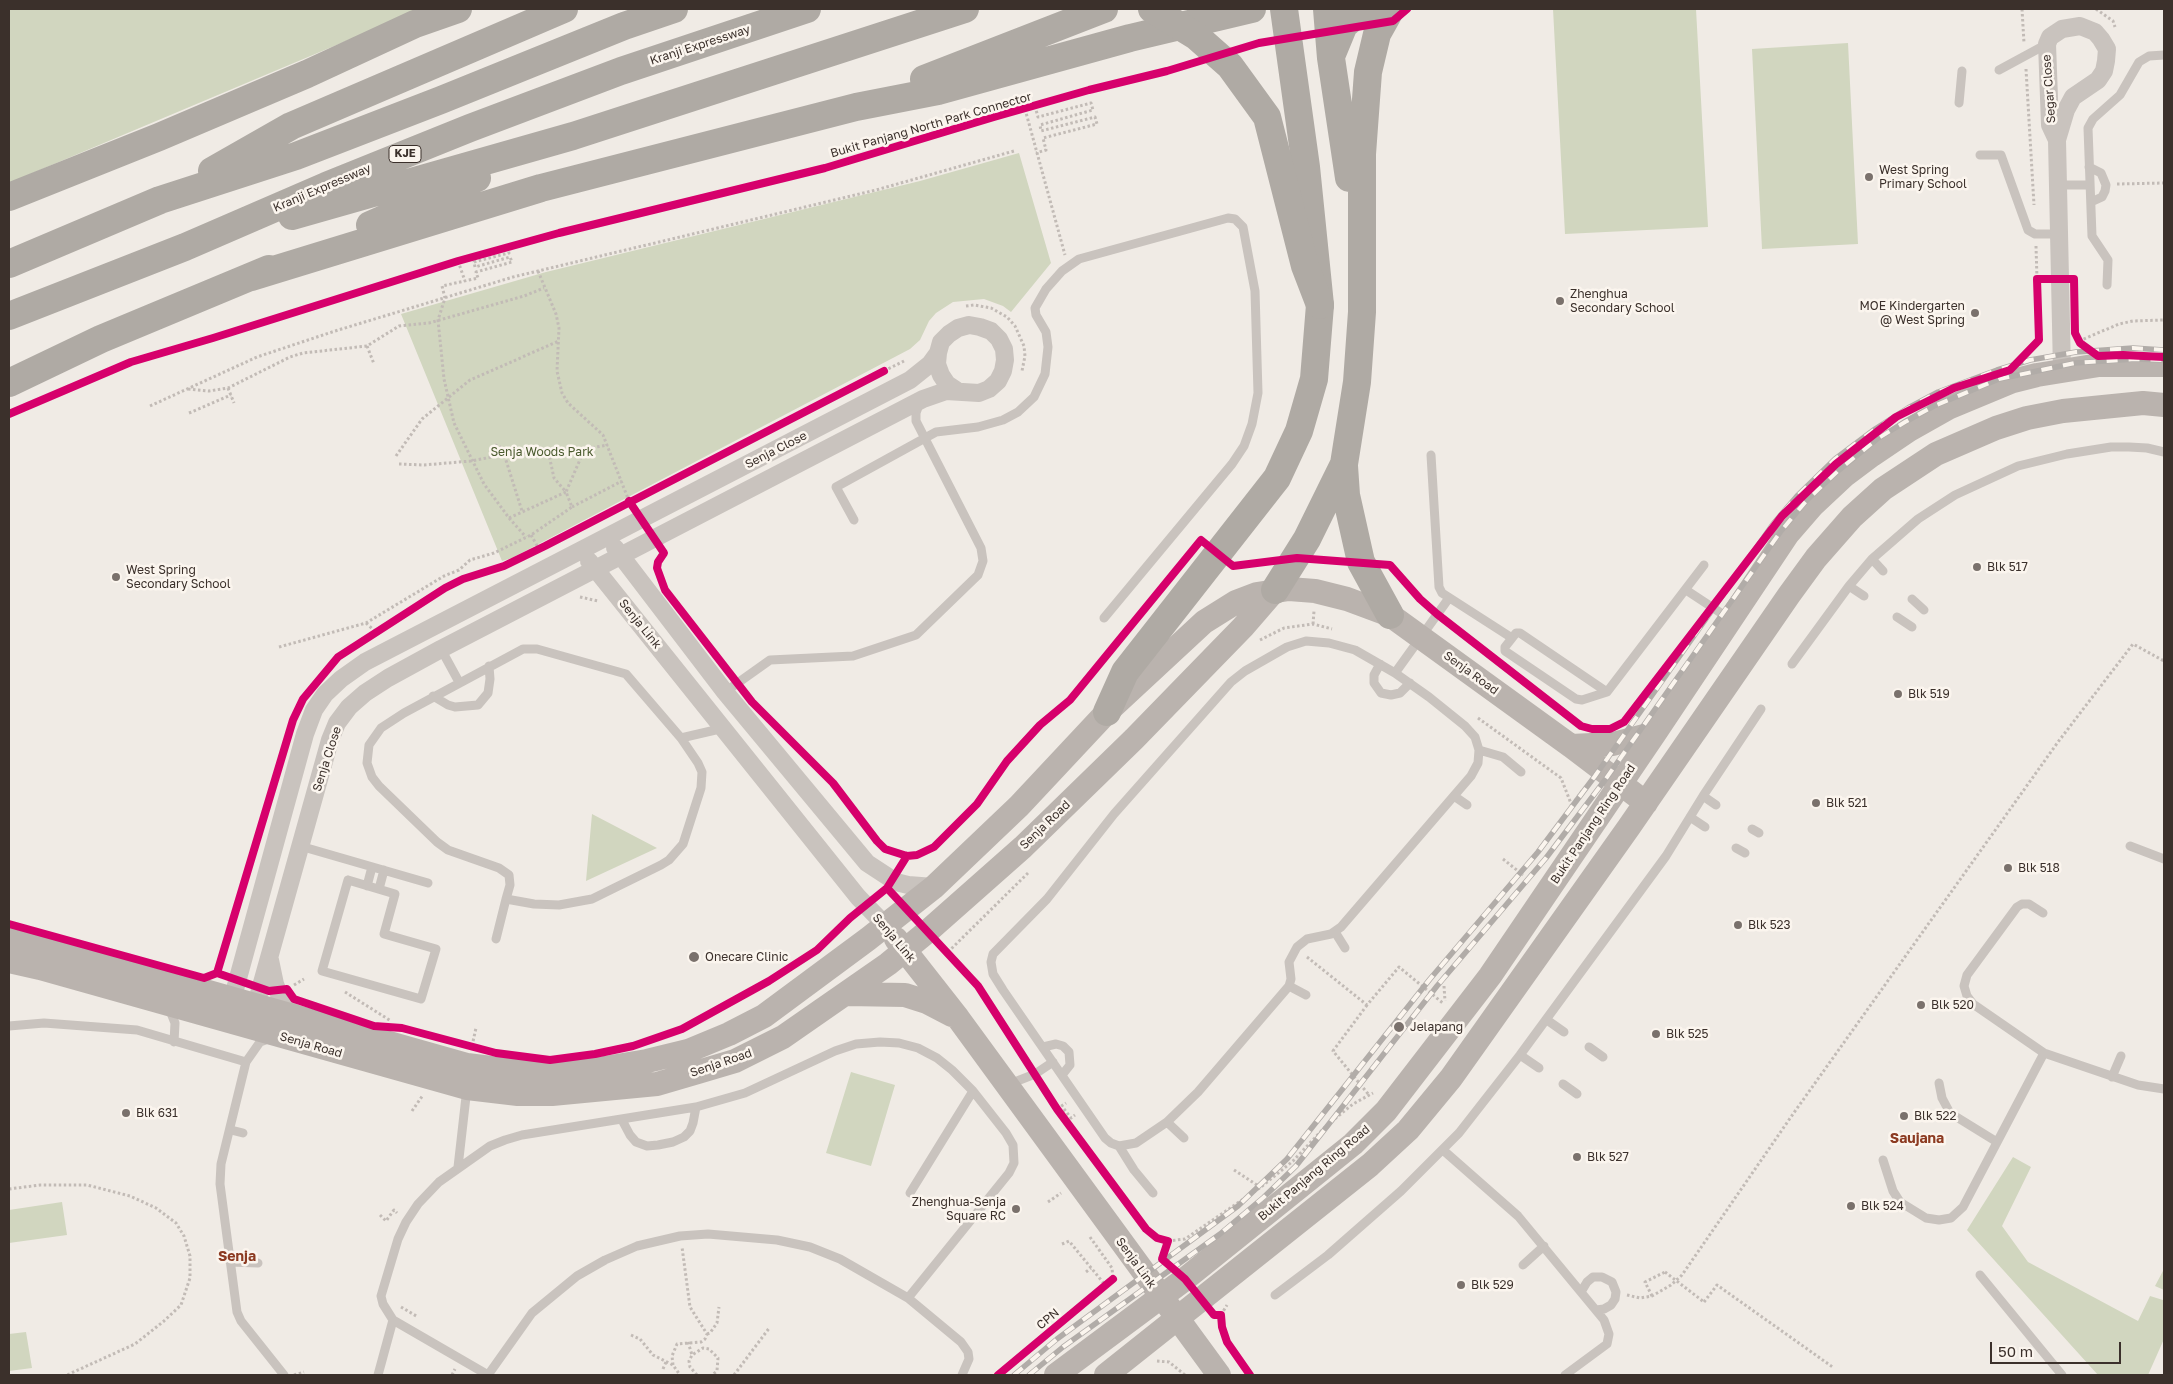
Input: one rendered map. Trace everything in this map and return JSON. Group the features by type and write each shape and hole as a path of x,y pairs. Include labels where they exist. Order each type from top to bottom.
{"highway":[{"path":"9,196 159,137 306,74 415,24 458,9"},
{"path":"160,200 291,126 564,9"},
{"path":"12,263 160,200 296,156 450,97 624,26 674,9"},
{"name":"Kranji Expressway","path":"9,316 185,246 470,128 621,71 807,9"},
{"path":"185,246 573,136 965,9"},
{"path":"856,107 1104,9"},
{"path":"1152,9 1196,36 1230,66 1266,117 1305,266 1320,305"},
{"path":"251,277 541,188 856,107 938,91 1130,38 1252,9"},
{"path":"1107,712 1125,672 1277,478 1299,431 1314,379 1320,305 1306,167 1284,9"},
{"path":"1327,9 1331,58 1362,266"},
{"path":"1331,58 1344,25 1362,9"},
{"path":"1390,615 1361,562 1346,495 1344,464 1357,382 1362,266 1362,154 1368,72 1377,34 1391,9"},
{"path":"9,382 101,339 251,277 573,136"},
{"path":"1276,590 1312,531 1344,464"}],"street":[{"name":"Segar Close","path":"2057,140 2050,125 2046,44 2050,37 2062,29 2080,26 2095,32 2107,49 2104,71 2098,80 2076,93 2073,97 2066,110 2057,140 2062,371"},
{"name":"Senja Close","path":"229,1010 305,734 314,710 326,694 365,662 910,380 930,364 938,353 941,342 948,334 964,326 980,326 991,331 999,339 1004,349 1006,360 998,381 989,388 979,393 956,390 936,393 892,414 441,649 364,693 343,715 330,740 253,1017"},
{"path":"938,353 937,364 941,375 947,384 956,390"},
{"name":"Bukit Panjang Ring Road","path":"1056,1375 1132,1318 1154,1288 1353,1144 1386,1111 1490,976 1656,733 1787,535 1844,476 1909,430 1948,408 2013,381 2100,365 2164,365"},
{"path":"1106,1375 1370,1165 1408,1130 1450,1078 1816,558 1852,517 1883,489 1936,454 1996,428 2027,418 2063,411 2143,403 2164,405"},
{"path":"608,537 620,556"},
{"path":"583,550 595,569"},
{"name":"Senja Link","path":"620,556 725,692 867,864 896,882 934,887"},
{"name":"Senja Link","path":"595,569 858,897 885,925 958,1018 1219,1375"},
{"name":"Senja Road","path":"253,1017 281,1036 467,1088 518,1094 552,1094 657,1084 735,1061 764,1048 815,1017 928,932 1023,846 1134,739 1243,628 1276,590"},
{"name":"Senja Road","path":"9,938 39,944 253,1017 312,1022 467,1065 494,1070 524,1072 605,1068 647,1061 688,1051 729,1034 764,1016 934,887 1019,806 1107,712 1204,622 1236,602 1257,594 1276,590 1303,590 1330,595 1368,606 1390,615 1646,802"},
{"path":"1571,746 1613,744 1656,733"},
{"path":"269,957 284,992 286,1008 312,1022"},
{"name":"Senja Road","path":"9,961 166,1004 229,1010"},
{"path":"847,994 905,996 928,1002 958,1018"}],"lane":[{"path":"1999,70 2046,44"},
{"path":"2107,285 2108,260 2092,236 2088,134 2090,123 2120,95 2141,60 2152,55 2164,55"},
{"path":"1959,103 1962,71"},
{"path":"1980,155 2002,155 2028,230 2035,234 2059,234"},
{"path":"2089,167 2100,173 2106,185 2102,197 2091,202"},
{"path":"2057,186 2090,185"},
{"path":"854,520 836,487 939,431 978,427 1003,420 1018,412 1034,397 1045,374 1048,347 1046,332 1036,315 1035,308 1046,289 1068,266 1080,259 1233,218 1243,227 1255,291 1258,393 1252,424 1244,446 1232,464 1104,618"},
{"path":"725,692 770,660 856,655 916,635 975,580 982,566 981,548 916,421 917,408 923,399"},
{"path":"892,414 901,415 916,421"},
{"path":"1792,664 1849,586 1872,560 1918,519 1942,503 1974,485 2018,466 2067,454 2110,447 2147,448 2164,452"},
{"path":"1431,455 1437,582 1442,593 1512,638"},
{"path":"1872,560 1883,571"},
{"path":"1608,692 1520,632 1516,633 1505,647 1505,651 1576,699 1582,700 1608,692 1704,565"},
{"path":"1849,586 1864,596"},
{"path":"1686,590 1730,620"},
{"path":"1395,673 1450,598"},
{"path":"1912,598 1924,610"},
{"path":"1897,617 1912,627"},
{"path":"1306,641 1329,643 1355,650 1395,673 1465,726 1475,737 1479,750 1478,763 1475,770 1334,932 1307,939 1297,947 1289,962 1291,979 1289,986 1198,1092 1167,1122 1136,1143 1119,1146 1110,1143 995,977 991,962 992,954 1047,899 1114,814 1231,682 1245,671 1287,647 1306,641"},
{"path":"496,939 506,899 510,885 507,873 499,868 444,848 379,786 369,770 367,754 374,736 381,728 404,713 519,650 528,648 626,674 681,738 698,763 702,780 683,844 669,860 592,899 559,905 534,904 506,899"},
{"path":"441,649 459,682"},
{"path":"1380,664 1374,680 1375,686 1381,693 1390,695 1400,693 1410,683"},
{"path":"433,696 455,707 461,708 478,705 488,693 490,680 489,666"},
{"path":"1275,1295 1328,1255 1401,1191 1459,1132 1520,1055 1666,856 1702,796 1761,709"},
{"path":"681,738 724,728"},
{"path":"1479,750 1503,757 1522,772"},
{"path":"1454,796 1467,805"},
{"path":"1702,796 1716,805"},
{"path":"1690,817 1705,827"},
{"path":"300,846 428,883"},
{"path":"2130,846 2164,859"},
{"path":"1736,848 1745,853"},
{"path":"367,886 372,867"},
{"path":"379,889 384,870"},
{"path":"348,880 367,886 395,894 384,934 436,948 421,999 322,971 348,880"},
{"path":"2043,913 2029,904 2022,904 2016,907 1967,975 1964,986 1966,996 1973,1004 2044,1053 2146,1088 2164,1089"},
{"path":"1334,932 1345,948"},
{"path":"1289,986 1306,995"},
{"path":"166,1004 172,1012 174,1019 174,1042"},
{"path":"1546,1020 1564,1032"},
{"path":"9,1026 44,1023 137,1030 246,1062"},
{"path":"281,1036 260,1042 246,1062 220,1174 221,1204 235,1304 240,1321 284,1375"},
{"path":"908,1298 1009,1173 1014,1163 1011,1141 973,1091 952,1070 918,1048 899,1043 880,1042 856,1044 835,1050 745,1094 696,1107 522,1135 490,1146 439,1182 418,1204 406,1222 398,1240 381,1296 385,1309 393,1320 488,1375 532,1313 577,1276 605,1260 637,1246 680,1236 708,1234 740,1236 810,1247 840,1259 908,1298 961,1342 968,1352 969,1359 962,1375"},
{"path":"1043,1048 1056,1044 1064,1046 1069,1052 1070,1065 1062,1075"},
{"path":"1589,1048 1603,1057"},
{"path":"1884,1160 1893,1191 1900,1202 1926,1218 1945,1219 1956,1214 1963,1207 2044,1053"},
{"path":"1520,1055 1539,1068"},
{"path":"2112,1077 2121,1056"},
{"path":"1006,1085 1035,1074 1053,1062"},
{"path":"1939,1083 1942,1098 1950,1113 1997,1142"},
{"path":"1563,1084 1577,1094"},
{"path":"458,1168 467,1088"},
{"path":"910,1193 973,1091"},
{"path":"622,1120 636,1142 647,1146 658,1145 673,1142 684,1137 690,1131 696,1107"},
{"path":"1167,1122 1184,1138"},
{"path":"231,1130 243,1133"},
{"path":"1119,1146 1134,1170 1153,1193"},
{"path":"1443,1150 1518,1216 1596,1310 1607,1328 1607,1344 1564,1375"},
{"path":"1523,1265 1544,1246"},
{"path":"230,1262 258,1263"},
{"path":"1980,1275 2062,1375"},
{"path":"1581,1292 1587,1282 1594,1277 1602,1277 1612,1282 1616,1292 1616,1299 1604,1309 1596,1310"},
{"path":"378,1375 393,1320"}],"path":[{"path":"2022,9 2038,288"},
{"path":"1035,106 1038,117 1091,103 1093,110 1040,125 1041,131 1095,116 1097,124 1043,138 1046,150 1036,153"},
{"path":"1022,110 1068,266"},
{"path":"150,406 257,357 335,331 446,298 538,271 876,190 1014,150"},
{"path":"2106,185 2164,183"},
{"path":"464,281 458,261 516,245"},
{"path":"507,248 509,253 474,262 475,267 510,257 512,262 476,272 478,278 442,286 446,298 438,320 447,398 454,423 471,461 484,484 509,518 526,537"},
{"path":"538,271 556,314 559,328 557,371 562,393 568,403 603,435 640,520"},
{"path":"2037,279 2060,279"},
{"path":"187,389 209,391 228,388 290,357 304,353 367,346 399,326 438,320 524,296 544,288"},
{"path":"964,307 974,305 991,308 1007,317 1015,326 1022,338 1026,356 1020,374"},
{"path":"2079,341 2119,324 2133,321 2164,320"},
{"path":"2075,333 2079,341 2086,348"},
{"path":"396,456 422,419 470,380 559,341"},
{"path":"367,346 374,364"},
{"path":"876,376 908,359"},
{"path":"228,388 234,403"},
{"path":"188,413 231,395"},
{"path":"495,445 500,447 504,454 522,510"},
{"path":"399,464 424,465 471,461 518,452 549,455 608,445"},
{"path":"509,518 522,510 566,492 585,448"},
{"path":"549,455 554,478 566,492 572,507"},
{"path":"279,647 366,623 444,576 459,570 470,560 494,553 531,535 572,507 622,481"},
{"path":"621,506 632,500"},
{"path":"530,553 542,547 531,535"},
{"path":"366,623 373,634 384,627"},
{"path":"1258,641 1284,628 1313,624 1339,631"},
{"path":"1616,1292 1640,1298 1652,1296 1672,1285 1682,1275 1793,1114 2058,742 2133,644 2164,661"},
{"path":"1473,715 1561,778 1572,806 1582,791"},
{"path":"1503,859 1523,875"},
{"path":"948,952 1032,868"},
{"path":"928,932 954,959"},
{"path":"1303,953 1367,1005"},
{"path":"1369,1095 1333,1051 1367,1005 1399,967 1444,1006 1444,986"},
{"path":"343,990 393,1025"},
{"path":"383,1026 393,1025"},
{"path":"463,1044 476,1047 476,1028"},
{"path":"1165,1250 1165,1240 1185,1239 1261,1187 1293,1161 1326,1126 1353,1104 1380,1088"},
{"path":"412,1111 422,1098"},
{"path":"1057,1106 1071,1128"},
{"path":"1234,1170 1261,1187"},
{"path":"9,1189 40,1185 87,1185 130,1196 156,1208 176,1223 184,1236 190,1256 190,1278 181,1305 134,1344 67,1375"},
{"path":"1048,1202 1060,1193"},
{"path":"680,1236 690,1307 707,1334"},
{"path":"1062,1244 1069,1240 1106,1286"},
{"path":"1086,1272 1091,1268"},
{"path":"1652,1296 1646,1282 1665,1272 1704,1302 1717,1285 1834,1368"},
{"path":"1098,1293 1113,1279"},
{"path":"1200,1299 1214,1315 1222,1316 1222,1321"},
{"path":"680,1375 673,1365 672,1356 677,1344 701,1342 705,1339 717,1323 719,1307"},
{"path":"734,1375 770,1326"},
{"path":"631,1335 640,1339 653,1355 673,1365"},
{"path":"688,1342 692,1355"},
{"path":"694,1374 689,1361 692,1355 703,1348 715,1352 718,1358 717,1371 712,1375"},
{"path":"663,1369 666,1362"},
{"path":"1150,1362 1169,1362 1185,1375"}],"green space":[{"path":"9,9 422,9 9,183"},
{"path":"1553,9 1696,9 1708,227 1565,234"},
{"path":"1848,43 1858,244 1762,249 1752,49"},
{"name":"Senja Woods Park","path":"1019,153 1051,263 1011,312 1003,306 984,299 953,302 936,313 929,321 920,340 910,349 512,558 502,561 401,314 546,272 920,181"},
{"path":"592,814 657,848 586,881"},
{"path":"851,1072 895,1085 871,1166 826,1153"},
{"path":"2013,1157 2031,1167 2002,1226 2028,1262 2138,1321 2150,1296 2163,1300 2164,1298 2164,1339 2148,1375 2098,1375 1967,1230"},
{"path":"62,1202 67,1235 9,1243 9,1210"},
{"path":"2164,1269 2164,1290 2155,1286"},
{"path":"26,1332 32,1368 9,1371 9,1334"}],"railway":[{"path":"1014,1375 1057,1339 1238,1206 1287,1159 1430,979 1538,852 1595,776 1773,524 1797,496 1835,459 1875,429 1908,408 1938,392 1997,370 2030,360 2076,352 2133,348 2164,350"},
{"path":"1029,1375 1063,1347 1220,1234 1264,1197 1296,1166 1437,986 1546,858 1605,780 1781,531 1807,500 1839,470 1877,439 1905,422 1934,406 1999,379 2075,363 2135,359 2164,360"}],"cycle path":[{"name":"Bukit Panjang North Park Connector","path":"9,414 131,362 458,261 559,233 825,168 994,117 1089,90 1167,71 1259,43 1393,21 1407,9"},
{"path":"629,501 664,553 658,562 657,568 665,590 752,702 833,783 885,849 907,856 917,855 934,847 977,804 1007,761 1040,725 1070,700 1201,540 1233,566 1297,558 1390,565 1420,599 1437,614 1581,726 1592,729 1610,729 1624,722 1782,516 1836,464 1896,417 1954,388 2010,370 2039,340 2037,279 2074,279 2075,333 2080,343 2098,356 2164,357"},
{"path":"9,924 204,978 217,973 293,720 303,699 338,657 445,588 463,579 504,566 545,546 884,371"},
{"path":"217,973 269,991 287,989 294,999 374,1026 402,1028 496,1053 550,1060 595,1054 633,1046 682,1029 769,981 817,950 850,918 887,888 907,856"},
{"path":"887,888 978,986 1057,1109 1146,1229 1157,1238 1168,1241 1162,1259 1185,1279 1214,1315 1221,1315 1222,1327 1227,1342 1250,1375"},
{"name":"CPN","path":"998,1375 1113,1279"}],"place":[{"name":"West Spring Primary School","path":"1869,177"},
{"name":"Zhenghua Secondary School","path":"1560,301"},
{"name":"MOE Kindergarten @ West Spring","path":"1975,313"},
{"name":"Blk 517","path":"1977,567"},
{"name":"West Spring Secondary School","path":"116,577"},
{"name":"Blk 519","path":"1898,694"},
{"name":"Blk 521","path":"1816,803"},
{"name":"Blk 518","path":"2008,868"},
{"name":"Blk 523","path":"1738,925"},
{"name":"Onecare Clinic","path":"694,957"},
{"name":"Blk 520","path":"1921,1005"},
{"name":"Jelapang","path":"1399,1027"},
{"name":"Blk 525","path":"1656,1034"},
{"name":"Blk 631","path":"126,1113"},
{"name":"Blk 522","path":"1904,1116"},
{"name":"Blk 527","path":"1577,1157"},
{"name":"Blk 524","path":"1851,1206"},
{"name":"Zhenghua-Senja Square RC","path":"1016,1209"},
{"name":"Blk 529","path":"1461,1285"}],"district":[{"name":"Saujana","path":"1917,1139"},
{"name":"Senja","path":"237,1257"}]}
